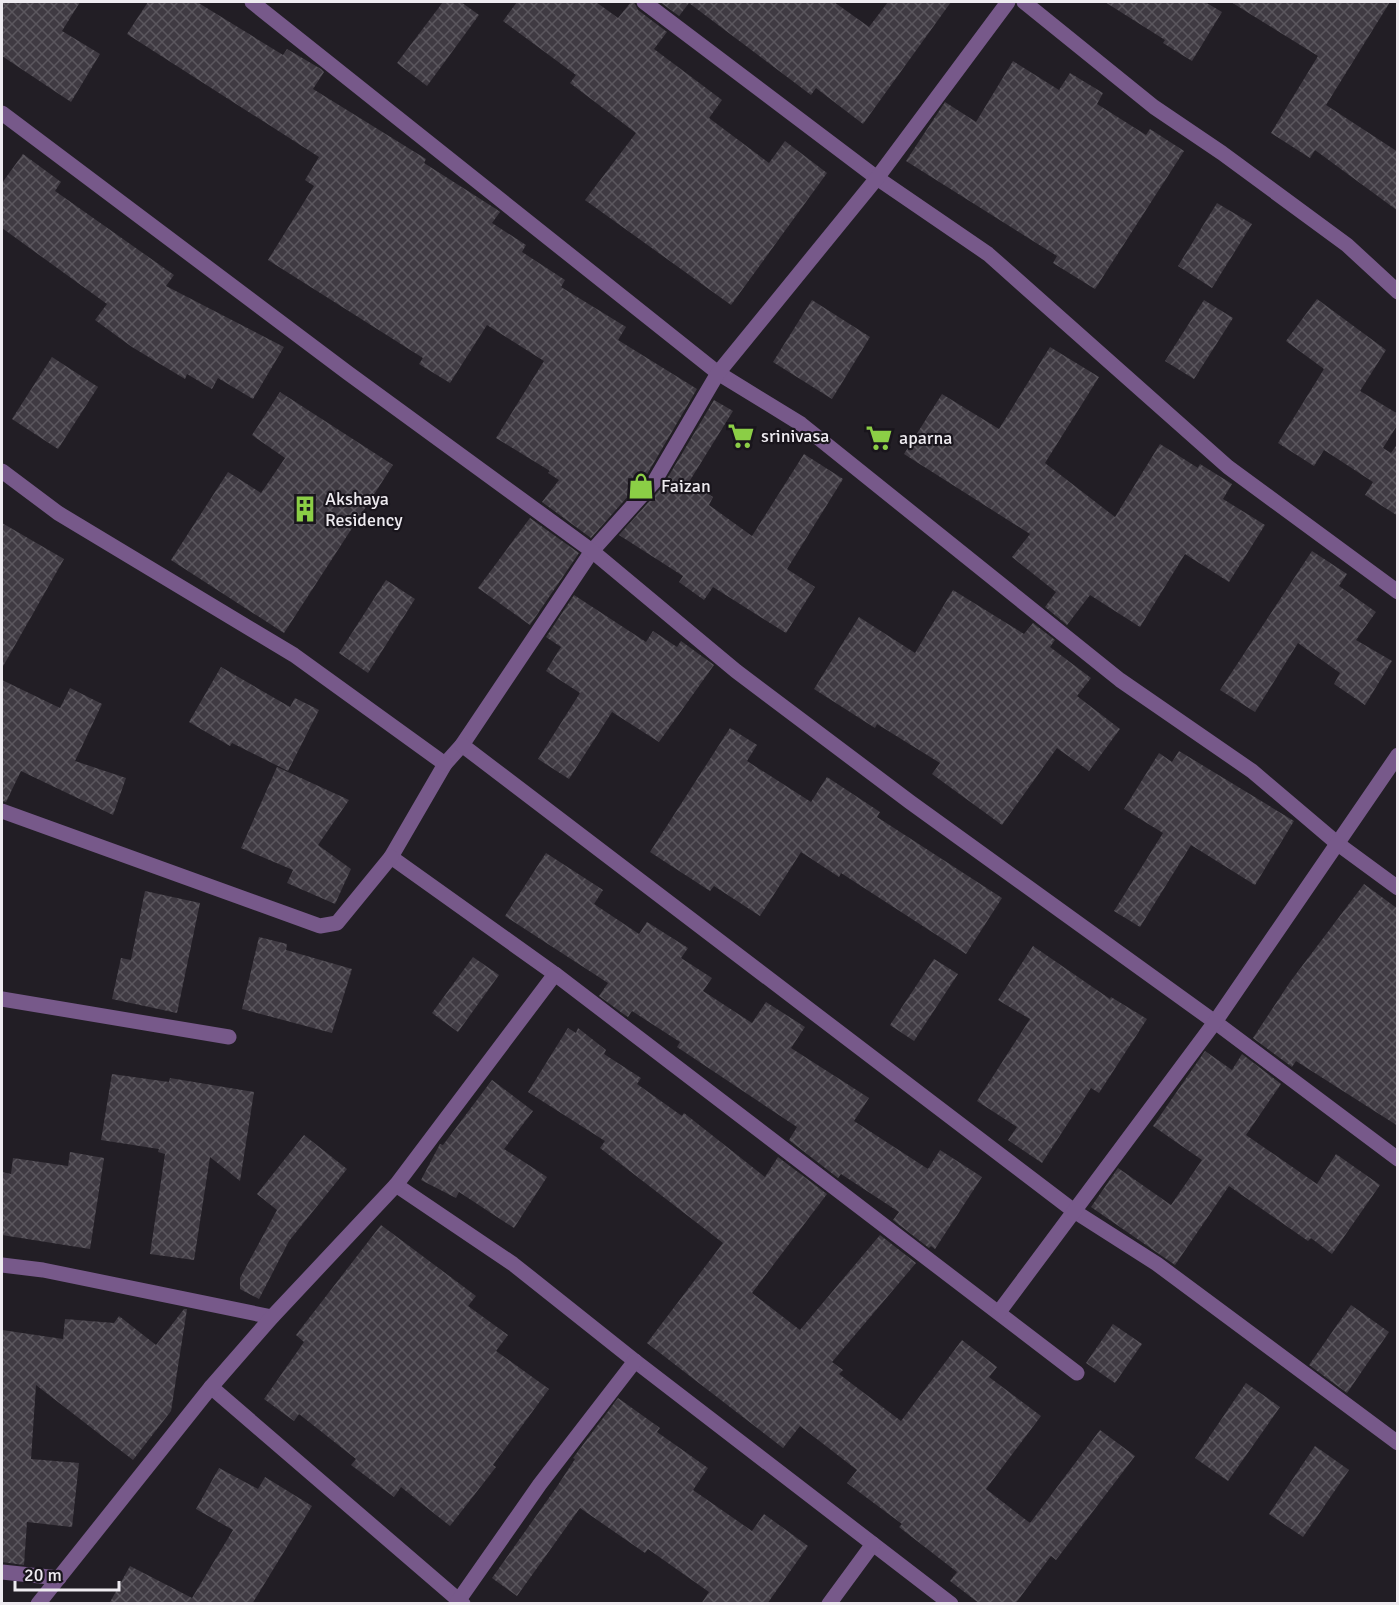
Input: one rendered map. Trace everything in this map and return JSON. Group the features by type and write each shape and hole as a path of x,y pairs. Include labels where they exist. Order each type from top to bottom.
{"street":[{"path":"252,2 718,373 801,424 1120,680 1252,771 1338,844 1398,888"},
{"path":"644,2 877,178 988,254 1228,467 1398,592"},
{"path":"2,811 320,926 337,923 391,857 445,764 462,745 592,552 654,482 718,373 877,178 1008,2"},
{"path":"1024,2 1154,107 1222,153 1347,245 1398,292"},
{"path":"2,113 348,373 592,552 736,670 910,802 1215,1022 1398,1159"},
{"path":"2,471 58,513 294,655 445,764"},
{"path":"462,745 1074,1211 1157,1264 1398,1443"},
{"path":"999,1312 1215,1022 1398,755"},
{"path":"391,857 555,974 1077,1373"},
{"path":"38,1604 211,1387 272,1317 396,1185 555,974"},
{"path":"2,999 229,1037"},
{"path":"396,1185 513,1264 635,1361 951,1604"},
{"path":"2,1265 42,1270 272,1317"},
{"path":"211,1387 459,1602 540,1484 635,1361"},
{"path":"829,1604 873,1544"},
{"path":"2,1572 59,1578"}],"building":[{"path":"2,2 80,2 62,31 100,54 71,102 2,56"},
{"path":"148,2 197,2 283,55 287,49 321,69 324,72 313,89 426,159 424,163 500,212 492,223 526,245 522,252 565,280 561,287 626,327 618,340 697,389 646,476 591,538 542,502 559,480 548,473 550,471 496,438 544,361 487,325 450,383 419,364 423,358 268,260 314,186 305,180 319,157 127,34"},
{"path":"443,2 461,2 479,15 427,86 397,63"},
{"path":"517,2 596,2 618,18 631,2 634,2 638,10 667,32 654,49 722,100 709,118 769,163 785,141 827,173 731,305 585,200 636,133 570,83 576,75 503,21"},
{"path":"660,2 834,2 869,27 888,2 951,2 863,124 816,88 811,95 689,3 679,16"},
{"path":"1105,2 1205,2 1222,12 1192,61 1163,43 1165,40"},
{"path":"1231,2 1390,2 1326,105 1398,152 1398,211 1315,150 1310,158 1271,133 1318,56"},
{"path":"1013,61 1059,90 1070,73 1103,93 1097,104 1146,135 1150,129 1184,151 1095,289 1053,263 1057,256 906,161 945,102 976,122"},
{"path":"23,154 61,182 55,191 174,275 166,286 284,347 253,399 218,378 212,389 187,374 185,379 132,347 95,320 107,304 2,228 2,183"},
{"path":"1217,203 1252,224 1212,288 1178,266"},
{"path":"1317,299 1386,350 1360,391 1398,414 1398,424 1383,448 1391,453 1398,443 1398,516 1365,495 1373,482 1324,450 1314,466 1278,443 1324,369 1286,341"},
{"path":"812,300 870,337 832,399 773,362"},
{"path":"1204,300 1233,318 1194,379 1165,361"},
{"path":"1050,347 1099,377 1045,463 1115,517 1160,444 1198,468 1200,464 1232,484 1223,499 1265,525 1229,582 1185,554 1140,627 1090,595 1067,625 1045,607 1056,592 1012,557 1030,534 904,454 942,394 999,429"},
{"path":"52,357 98,387 58,449 12,419"},
{"name":"Akshaya Residency","path":"280,392 393,465 284,633 171,560 228,472 261,493 285,458 252,435"},
{"path":"714,400 733,411 689,482 713,497 709,505 752,536 804,454 843,479 787,569 815,587 786,633 713,587 704,600 679,582 683,576 619,535 662,487"},
{"path":"530,518 579,553 530,625 478,588"},
{"path":"2,523 64,559 2,668"},
{"path":"1312,551 1347,574 1339,586 1376,612 1356,640 1392,661 1365,705 1334,684 1340,673 1298,643 1255,712 1220,690"},
{"path":"386,580 415,599 368,673 339,653"},
{"path":"953,590 1024,634 1033,623 1055,640 1050,647 1091,678 1077,696 1120,729 1089,771 1057,748 1002,825 932,774 940,763 877,724 875,728 814,689 859,617 915,653"},
{"path":"574,595 646,642 653,631 677,647 681,641 714,665 659,742 612,712 569,779 538,759 580,693 546,671 561,647 546,637"},
{"path":"221,667 290,707 295,698 319,710 288,771 232,743 230,746 189,722"},
{"path":"2,680 60,708 70,688 102,704 75,761 126,778 113,815 21,771 6,802 2,801"},
{"path":"730,728 757,745 747,761 811,802 827,777 880,812 877,817 1002,898 966,954 841,873 839,877 801,852 760,916 714,886 710,891 650,852"},
{"path":"1179,751 1294,821 1255,885 1191,845 1140,927 1114,911 1163,833 1124,809 1159,753 1172,762"},
{"path":"277,767 349,800 318,845 351,869 335,904 287,883 293,870 241,848"},
{"path":"546,853 603,890 594,904 639,934 647,922 688,948 681,958 712,978 703,991 752,1023 766,1002 805,1027 791,1048 869,1098 854,1121 928,1169 940,1150 982,1177 935,1249 931,1246 929,1248 893,1220 899,1212 841,1174 838,1178 789,1140 797,1127 677,1047 680,1042 632,1011 628,1017 622,1013 599,996 608,983 505,916"},
{"path":"1364,884 1398,909 1398,1126 1296,1061 1292,1067 1253,1038 1290,982"},
{"path":"145,891 200,903 177,1013 112,999 121,958 131,960"},
{"path":"259,937 287,944 286,950 352,969 332,1033 242,1009"},
{"path":"1033,946 1110,999 1111,997 1147,1019 1099,1093 1091,1088 1042,1163 1008,1140 1017,1127 977,1101 1030,1019 998,1000"},
{"path":"473,957 499,975 458,1032 432,1013"},
{"path":"934,959 958,974 914,1041 890,1025"},
{"path":"568,1028 576,1033 578,1028 606,1050 604,1054 641,1078 637,1084 682,1116 684,1113 765,1177 778,1157 827,1194 752,1293 800,1330 880,1235 916,1263 832,1362 843,1370 839,1374 901,1421 962,1340 997,1367 989,1377 1041,1416 986,1489 1030,1523 1100,1430 1135,1456 1056,1560 1051,1556 1015,1604 980,1604 950,1581 957,1572 899,1527 902,1524 847,1483 857,1470 800,1426 783,1448 647,1343 723,1243 600,1148 605,1141 528,1092"},
{"path":"1205,1051 1232,1070 1242,1054 1281,1084 1246,1135 1317,1184 1336,1154 1380,1185 1332,1254 1311,1238 1308,1241 1229,1186 1175,1265 1091,1207 1118,1168 1171,1205 1202,1160 1153,1126"},
{"path":"112,1074 169,1082 170,1078 254,1092 240,1181 210,1157 194,1260 150,1254 165,1154 158,1152 159,1149 101,1140"},
{"path":"492,1080 533,1111 504,1149 547,1177 514,1228 459,1192 456,1198 421,1180 440,1144 443,1145"},
{"path":"304,1135 347,1169 289,1241 259,1299 240,1289 240,1278 277,1210 257,1194"},
{"path":"70,1152 104,1158 90,1249 2,1235 2,1172 11,1174 13,1158 68,1166"},
{"path":"381,1225 476,1296 468,1306 508,1335 496,1351 549,1389 493,1465 496,1467 450,1526 401,1487 394,1497 351,1465 356,1459 299,1414 294,1421 264,1399 304,1342 296,1335"},
{"path":"1351,1305 1389,1332 1347,1393 1309,1365"},
{"path":"184,1309 187,1309 171,1411 133,1460 36,1385 31,1459 79,1463 72,1527 27,1522 24,1565 2,1562 2,1330 63,1339 65,1319 114,1323 119,1316 156,1345"},
{"path":"1113,1324 1142,1344 1115,1383 1086,1363"},
{"path":"1246,1383 1280,1407 1228,1481 1195,1458"},
{"path":"618,1398 660,1428 657,1432 708,1468 693,1490 752,1531 764,1514 808,1546 767,1604 701,1604 709,1592 648,1549 645,1553 580,1508 517,1596 492,1578 556,1488 575,1459 573,1458"},
{"path":"1315,1446 1349,1470 1303,1537 1269,1514"},
{"path":"219,1468 258,1489 265,1477 312,1506 252,1604 109,1604 130,1566 192,1598 233,1530 196,1509"}],"place":[{"name":"srinivasa","path":"741,436"},
{"name":"aparna","path":"879,438"},
{"name":"Faizan","path":"641,486"},
{"name":"Akshaya Residency","path":"305,509"}]}
